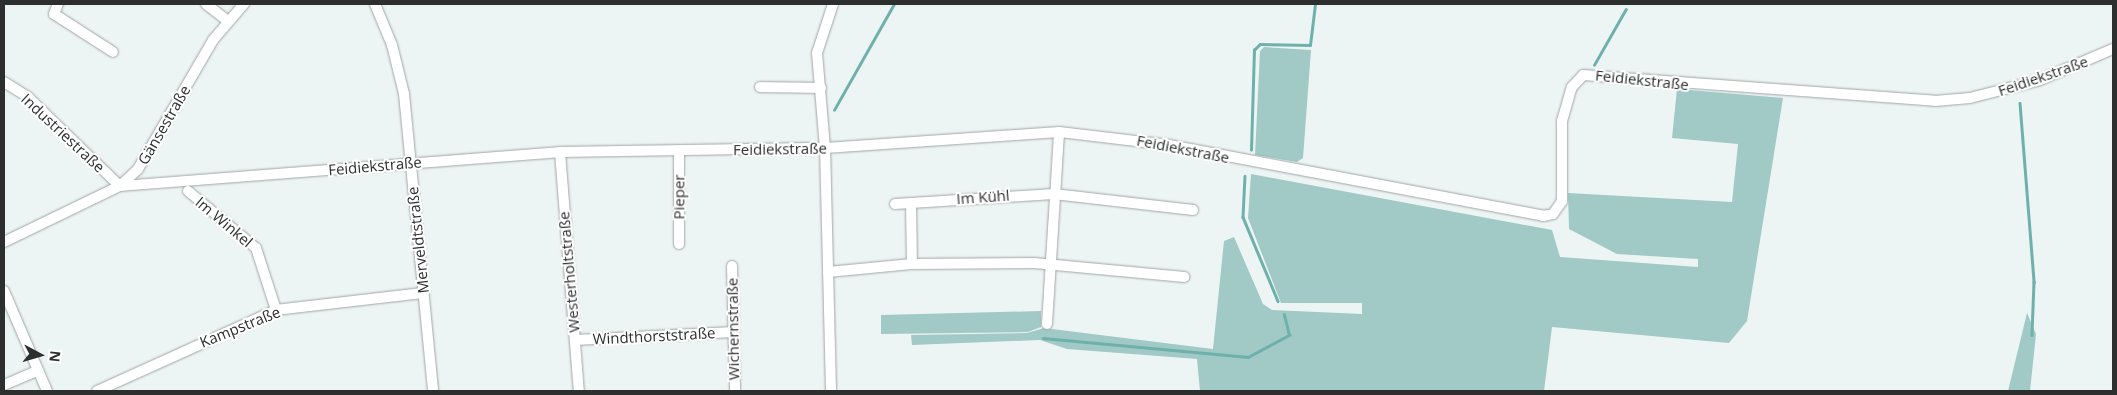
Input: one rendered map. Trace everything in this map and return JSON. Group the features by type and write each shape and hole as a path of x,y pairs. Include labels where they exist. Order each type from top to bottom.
{"street":[{"path":"58,4 54,14 113,52"},
{"path":"206,4 228,21"},
{"name":"Gänsestraße","path":"4,242 120,186 138,169 228,21 244,4"},
{"name":"Merveldtstraße","path":"375,4 400,71 433,391"},
{"path":"831,391 826,148 817,53 833,4"},
{"name":"Feidiekstraße","path":"120,186 560,152 826,148 1059,132 1169,145 1543,216 1553,214 1562,201 1562,121 1569,93 1583,74 1935,101 1970,98 2040,80 2113,49"},
{"name":"Industriestraße","path":"4,82 28,97 120,186"},
{"path":"760,87 821,88"},
{"path":"1047,324 1059,132"},
{"name":"Pieper","path":"679,150 679,244"},
{"name":"Westerholtstraße","path":"560,152 579,391"},
{"name":"Im Winkel","path":"188,192 256,248 276,310"},
{"name":"Im Kühl","path":"895,204 1054,194 1193,210"},
{"path":"912,203 912,264"},
{"path":"828,272 912,264 1050,266 1184,277"},
{"name":"Wichernstraße","path":"732,266 735,391"},
{"path":"4,291 8,317 47,391"},
{"name":"Kampstraße","path":"96,391 276,310 424,293"},
{"name":"Windthorststraße","path":"575,340 734,332"},
{"path":"4,385 37,372"}],"shaded area":[{"path":"1264,47 1311,50 1303,158 1297,162 1255,155 1260,51"},
{"path":"1677,89 1783,98 1747,321 1729,343 1552,327 1544,391 1200,391 1197,359 1067,349 1040,340 912,345 911,335 1027,333 1044,328 1213,349 1224,241 1234,237 1263,304 1272,310 1362,314 1362,303 1281,303 1248,218 1251,174 1552,230 1560,257 1698,267 1698,259 1617,254 1569,229 1568,193 1732,202 1738,144 1672,138"},
{"path":"1041,311 1041,327 1028,332 881,334 881,315"},
{"path":"2027,313 2036,334 2030,391 2008,391"}],"waterway":[{"path":"834,110 894,4"},
{"path":"1251,150 1254,50 1260,44 1310,45 1315,4"},
{"path":"1594,65 1626,9"},
{"path":"2020,103 2034,282 2032,335"},
{"path":"1245,176 1243,217 1278,301"},
{"path":"1043,338 1248,357 1289,335 1284,315"}]}
